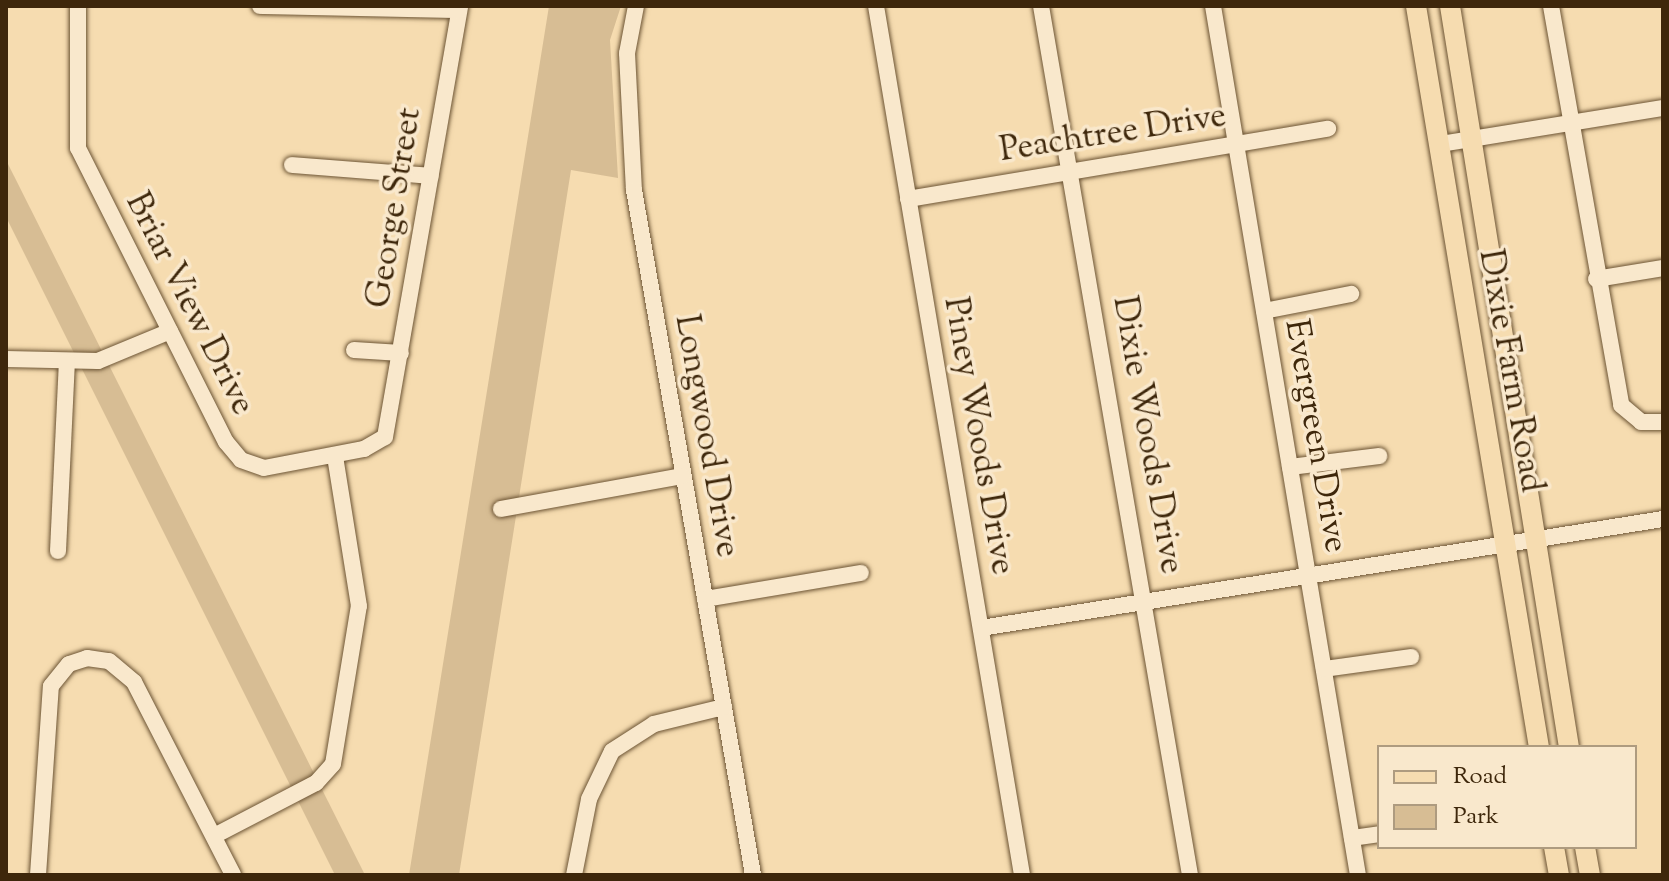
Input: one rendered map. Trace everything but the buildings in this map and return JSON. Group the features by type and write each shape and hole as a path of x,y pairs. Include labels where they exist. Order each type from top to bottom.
{"main road":[{"name":"Dixie Farm Road","path":"1416,6 1539,745"},
{"name":"Dixie Farm Road","path":"1450,6 1569,745"},
{"path":"1554,849 1559,875"},
{"path":"1585,849 1590,875"}],"street":[{"name":"Briar View Drive","path":"78,6 78,148 170,331 241,460 264,468 335,456 385,437 388,419"},
{"path":"260,6 460,8"},
{"name":"Longwood Drive","path":"636,6 627,53 629,143 682,476 753,875"},
{"name":"Piney Woods Drive","path":"876,6 1022,875"},
{"name":"Dixie Woods Drive","path":"1041,6 1190,875"},
{"name":"Evergreen Drive","path":"1213,6 1358,875"},
{"path":"1551,6 1596,279 1619,396 1629,414 1663,422"},
{"name":"George Street","path":"388,419 460,8"},
{"path":"1440,144 1663,108"},
{"name":"Peachtree Drive","path":"908,199 1328,129"},
{"path":"292,165 431,176"},
{"path":"1596,279 1663,268"},
{"path":"1264,311 1351,294"},
{"path":"6,359 67,362 115,358 170,331"},
{"path":"354,350 401,353"},
{"path":"58,551 67,362"},
{"path":"214,836 316,783 333,764 359,606 335,456"},
{"path":"1290,467 1379,456"},
{"path":"501,509 682,476"},
{"path":"981,628 1663,519"},
{"path":"705,599 861,573"},
{"path":"1324,669 1411,657"},
{"path":"38,875 51,686 69,664 87,658 109,661 134,682 233,875"},
{"path":"574,875 589,799 612,751 654,724 724,707"},
{"path":"1352,838 1377,834"}],"green space":[{"path":"549,6 621,6 610,40 618,178 571,170 459,875 409,875"},
{"path":"6,160 365,875 335,875 6,217"}]}
